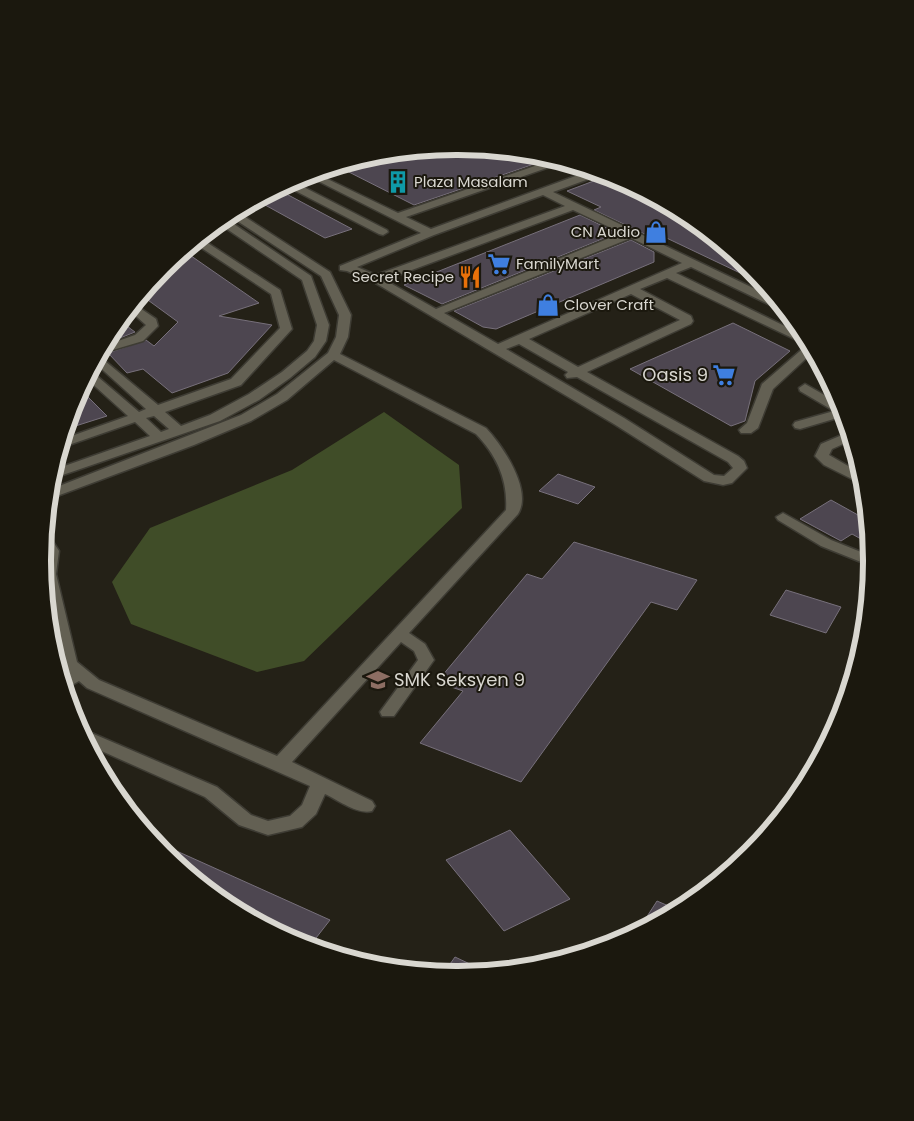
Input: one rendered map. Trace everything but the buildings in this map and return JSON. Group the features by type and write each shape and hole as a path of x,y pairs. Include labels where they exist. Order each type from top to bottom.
{"street":[{"path":"397,217 547,166"},
{"path":"306,278 326,274 348,266 430,233 586,176"},
{"path":"320,179 430,233"},
{"path":"298,188 383,232"},
{"path":"314,196 337,188"},
{"path":"542,191 768,300"},
{"path":"376,279 574,206"},
{"path":"57,492 189,442 246,418 282,397 333,355 342,337 345,315 326,274 240,218"},
{"path":"61,472 215,418 254,397 286,375 311,354 320,341 323,325 306,278 229,225"},
{"path":"435,313 630,234"},
{"path":"70,441 155,409 236,382 286,329 276,292 203,244"},
{"path":"496,349 690,263"},
{"path":"348,266 376,279 435,313 709,478 723,482 733,479 740,468 739,464 733,459 519,340"},
{"path":"666,273 792,332"},
{"path":"554,383 687,321 687,319 662,305 631,290"},
{"path":"113,347 139,338 152,326 152,322 137,311"},
{"path":"746,430 753,425 767,387 805,353"},
{"path":"280,764 513,510 515,494 511,477 495,445 481,431 333,355"},
{"path":"103,364 179,431"},
{"path":"94,379 160,438"},
{"path":"805,388 832,404"},
{"path":"800,425 835,414"},
{"path":"844,439 826,447 822,456 854,475"},
{"path":"783,517 826,542 863,557"},
{"path":"54,605 69,664 93,684 280,764 366,806"},
{"path":"388,712 426,660 424,652 417,644 399,635"},
{"path":"69,680 79,674"},
{"path":"93,740 211,792 245,820 268,828 296,822 310,809 320,785"}],"green space":[{"path":"384,412 459,465 462,508 304,661 257,672 131,624 112,582 150,528 292,470"}],"place":[{"name":"Plaza Masalam","path":"398,182"},
{"name":"CN Audio","path":"656,232"},
{"name":"FamilyMart","path":"499,264"},
{"name":"Secret Recipe","path":"470,277"},
{"name":"Clover Craft","path":"548,305"},
{"name":"Oasis 9","path":"724,375"},
{"name":"SMK Seksyen 9","path":"378,680"}]}
